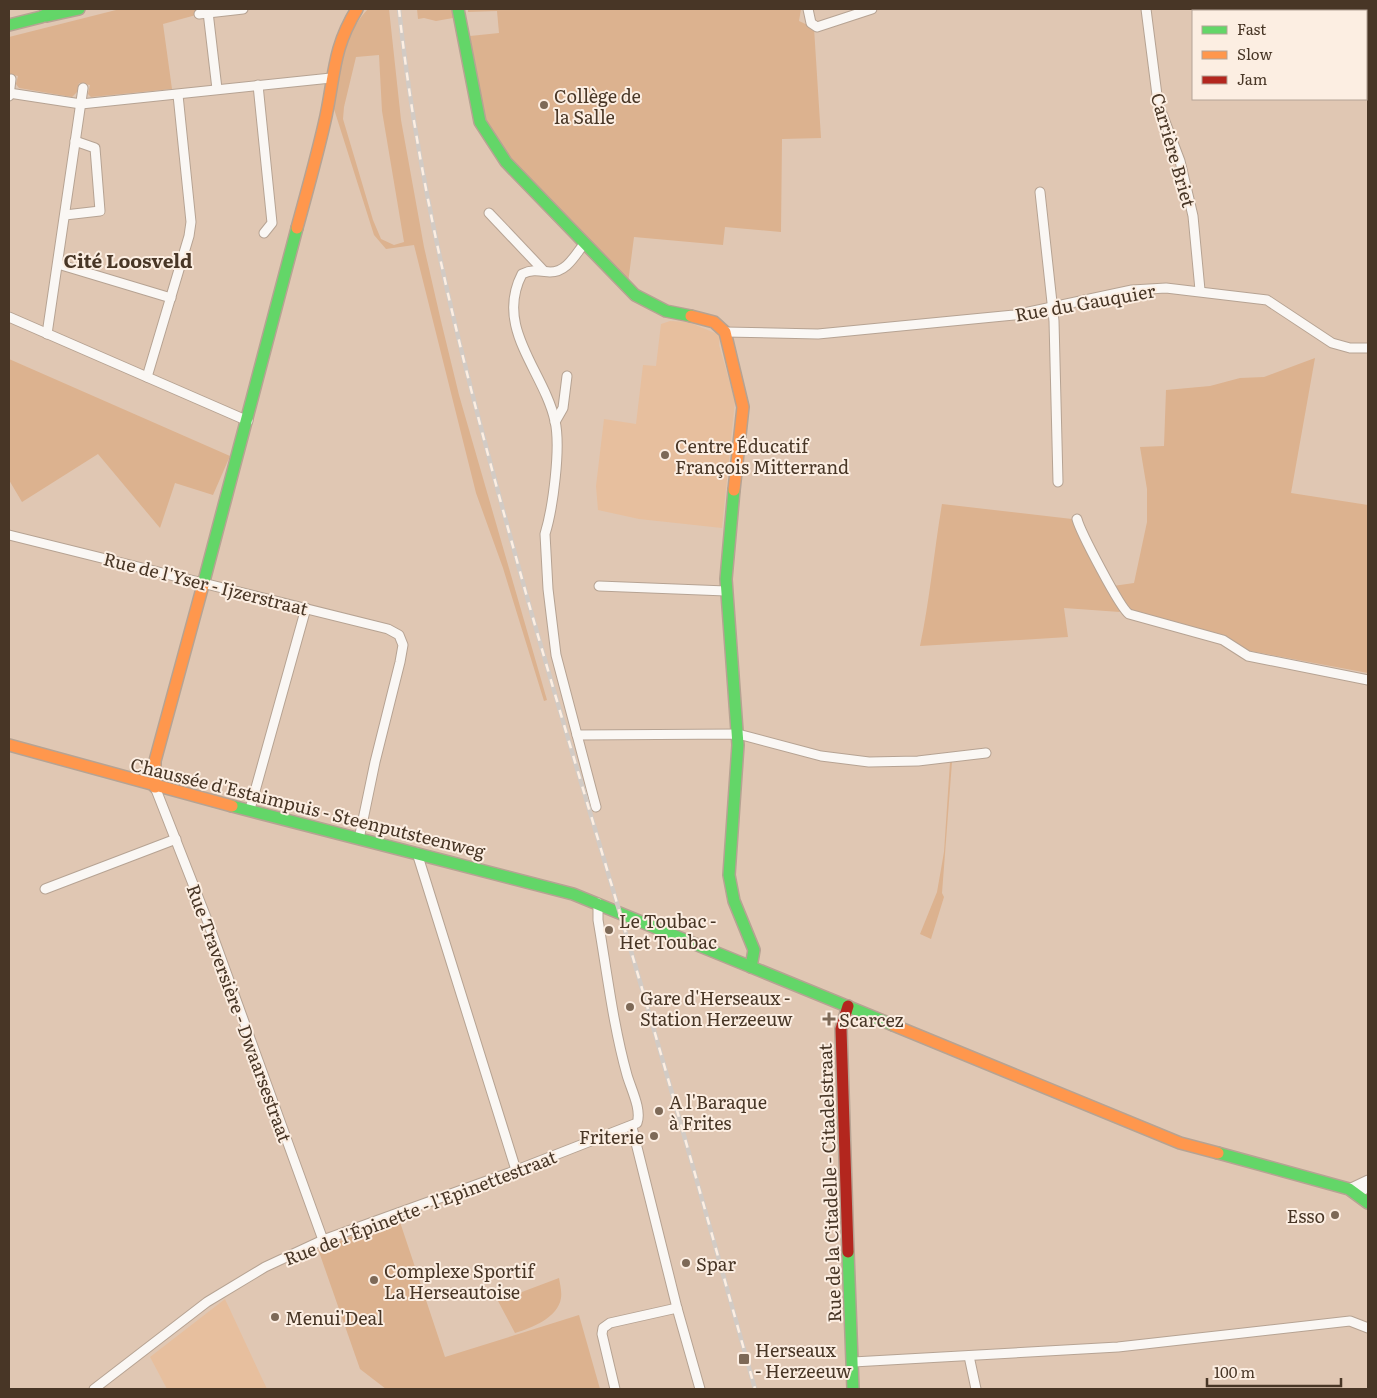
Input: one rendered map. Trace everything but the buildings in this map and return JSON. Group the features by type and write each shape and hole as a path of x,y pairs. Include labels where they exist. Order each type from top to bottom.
{"main road":[{"path":"41,17 57,9"},
{"path":"9,25 79,9"},
{"path":"155,787 155,760 248,422 326,114 338,44 353,10"},
{"path":"461,11 480,122 504,159 584,244 641,300 671,312 711,319 719,324 725,332 743,407 728,545 726,591 738,734 737,779 729,875 734,901 754,950 751,967"},
{"name":"Chaussée d'Estaimpuis - Steenputsteenweg","path":"9,745 155,787 250,809 598,903 1180,1144 1353,1191"},
{"name":"Rue de la Citadelle - Citadelstraat","path":"848,1006 841,1029 854,1389"},
{"path":"1353,1191 1368,1203"}],"street":[{"path":"217,89 203,13 242,9"},
{"path":"808,9 811,22 817,27 872,9"},
{"name":"Carrière Briet","path":"1146,9 1158,103 1180,161 1192,216 1200,290"},
{"path":"11,79 9,95 81,104 331,78"},
{"path":"258,85 272,223 264,233"},
{"path":"47,334 83,88"},
{"path":"147,378 191,222 178,95"},
{"path":"65,214 100,210 95,148 76,141"},
{"path":"1040,192 1052,308 1058,482"},
{"path":"489,213 543,270"},
{"path":"584,244 567,266 558,271 534,270 522,274 517,286 513,314 523,347 549,403 555,422 556,447 550,520 545,534 545,555 556,656 596,807"},
{"path":"58,264 171,298"},
{"name":"Rue du Gauquier","path":"725,332 818,334 1014,316 1144,288 1200,290 1267,300 1332,343 1350,348 1368,348"},
{"path":"9,316 248,422"},
{"path":"555,422 563,408 567,376"},
{"path":"1078,519 1109,585 1128,614 1222,640 1248,656 1368,680"},
{"name":"Rue de l'Yser - Ijzerstraat","path":"9,535 388,629 401,638 403,645 400,662 375,762 359,839"},
{"path":"599,586 726,591"},
{"path":"250,809 306,608"},
{"path":"577,736 738,734 809,753 852,761 918,761 986,753"},
{"name":"Rue Traversière - Dwaarsestraat","path":"155,787 324,1240"},
{"path":"45,889 176,839"},
{"path":"417,853 516,1170"},
{"path":"598,903 598,920 617,1031 626,1074 638,1113 637,1123 632,1127 677,1308 700,1389"},
{"name":"Rue de l'Épinette - l'Epinettestraat","path":"94,1389 207,1302 265,1267 324,1240 632,1127"},
{"path":"1353,1191 1368,1180"},
{"path":"1353,1191 1368,1188"},
{"path":"615,1389 602,1334 603,1328 610,1322 677,1308"},
{"path":"853,1362 1118,1347 1350,1322 1368,1328"},
{"path":"969,1356 976,1389"}],"shaded area":[{"path":"120,9 196,9 196,15 163,24 172,89 91,97 88,94 90,85 79,83 77,92 72,97 19,88 16,84 18,76 9,74 9,37"},
{"path":"368,9 389,9 401,120 424,247 459,395 547,700 544,701 503,568 476,493 414,245 386,249 374,235 334,109 336,81 339,80 348,42 361,16","holes":["379,55 382,111 404,242 394,245 381,239 373,220 343,119 356,57"]},
{"path":"417,9 453,9 453,18 436,21 424,18 418,19"},
{"path":"468,9 801,9 799,21 814,28 821,138 782,139 781,232 725,227 723,245 634,237 628,283 504,152 487,125 480,104 470,36 499,33 497,11 468,12"},
{"name":"Centre Éducatif François Mitterrand","path":"670,321 688,322 720,335 719,345 735,401 722,528 639,519 598,510 596,486 604,419 636,424 643,365 656,366 661,324"},
{"path":"1315,358 1291,493 1368,505 1368,673 1245,650 1231,639 1130,613 1113,586 1134,583 1147,522 1147,489 1140,447 1164,446 1166,390 1210,386 1240,378 1264,377"},
{"path":"9,359 230,456 213,495 175,483 160,528 98,454 22,502 9,480"},
{"path":"942,504 1072,519 1120,612 1064,608 1068,637 920,646 927,611"},
{"path":"950,762 952,762 942,893 944,897 931,939 920,934 937,892 944,852"},
{"name":"Complexe Sportif La Herseautoise","path":"399,1219 445,1357 579,1315 600,1389 386,1389 360,1369 318,1249"},
{"path":"559,1278 561,1298 555,1311 543,1321 515,1333 498,1301"},
{"path":"225,1299 267,1389 167,1389 150,1357"}],"railway":[{"path":"399,9 408,84 420,158 434,232 468,378 527,597 651,1021 755,1389"}],"traffic: fast":[{"path":"9,25 41,17 57,9"},
{"path":"47,16 79,9"},
{"path":"458,9 480,122 506,162 635,295 666,311 691,316"},
{"path":"203,585 297,228"},
{"path":"734,490 726,579 738,745 729,875 734,901 754,950 751,967"},
{"path":"232,806 573,894 893,1025"},
{"path":"1218,1153 1349,1189 1368,1203"},
{"path":"848,1252 853,1389"}],"traffic: slow":[{"path":"297,228 323,130 339,49 343,36 357,9"},
{"path":"691,316 714,322 725,332 743,407 734,490"},
{"path":"155,787 155,761 203,585"},
{"path":"9,745 232,806"},
{"path":"893,1025 1180,1143 1218,1153"}],"traffic: jam":[{"path":"848,1006 841,1029 848,1252"}],"place":[{"name":"Collège de la Salle","path":"544,105"},
{"name":"Centre Éducatif François Mitterrand","path":"665,455"},
{"name":"Le Toubac - Het Toubac","path":"609,930"},
{"name":"Gare d'Herseaux - Station Herzeeuw","path":"630,1007"},
{"name":"Scarcez","path":"829,1019"},
{"name":"A l'Baraque à Frites","path":"659,1111"},
{"name":"Friterie","path":"654,1136"},
{"name":"Esso","path":"1335,1215"},
{"name":"Spar","path":"686,1263"},
{"name":"Complexe Sportif La Herseautoise","path":"374,1280"},
{"name":"Menui'Deal","path":"275,1317"},
{"name":"Herseaux - Herzeeuw","path":"744,1359"}],"district":[{"name":"Cité Loosveld","path":"128,260"}]}
